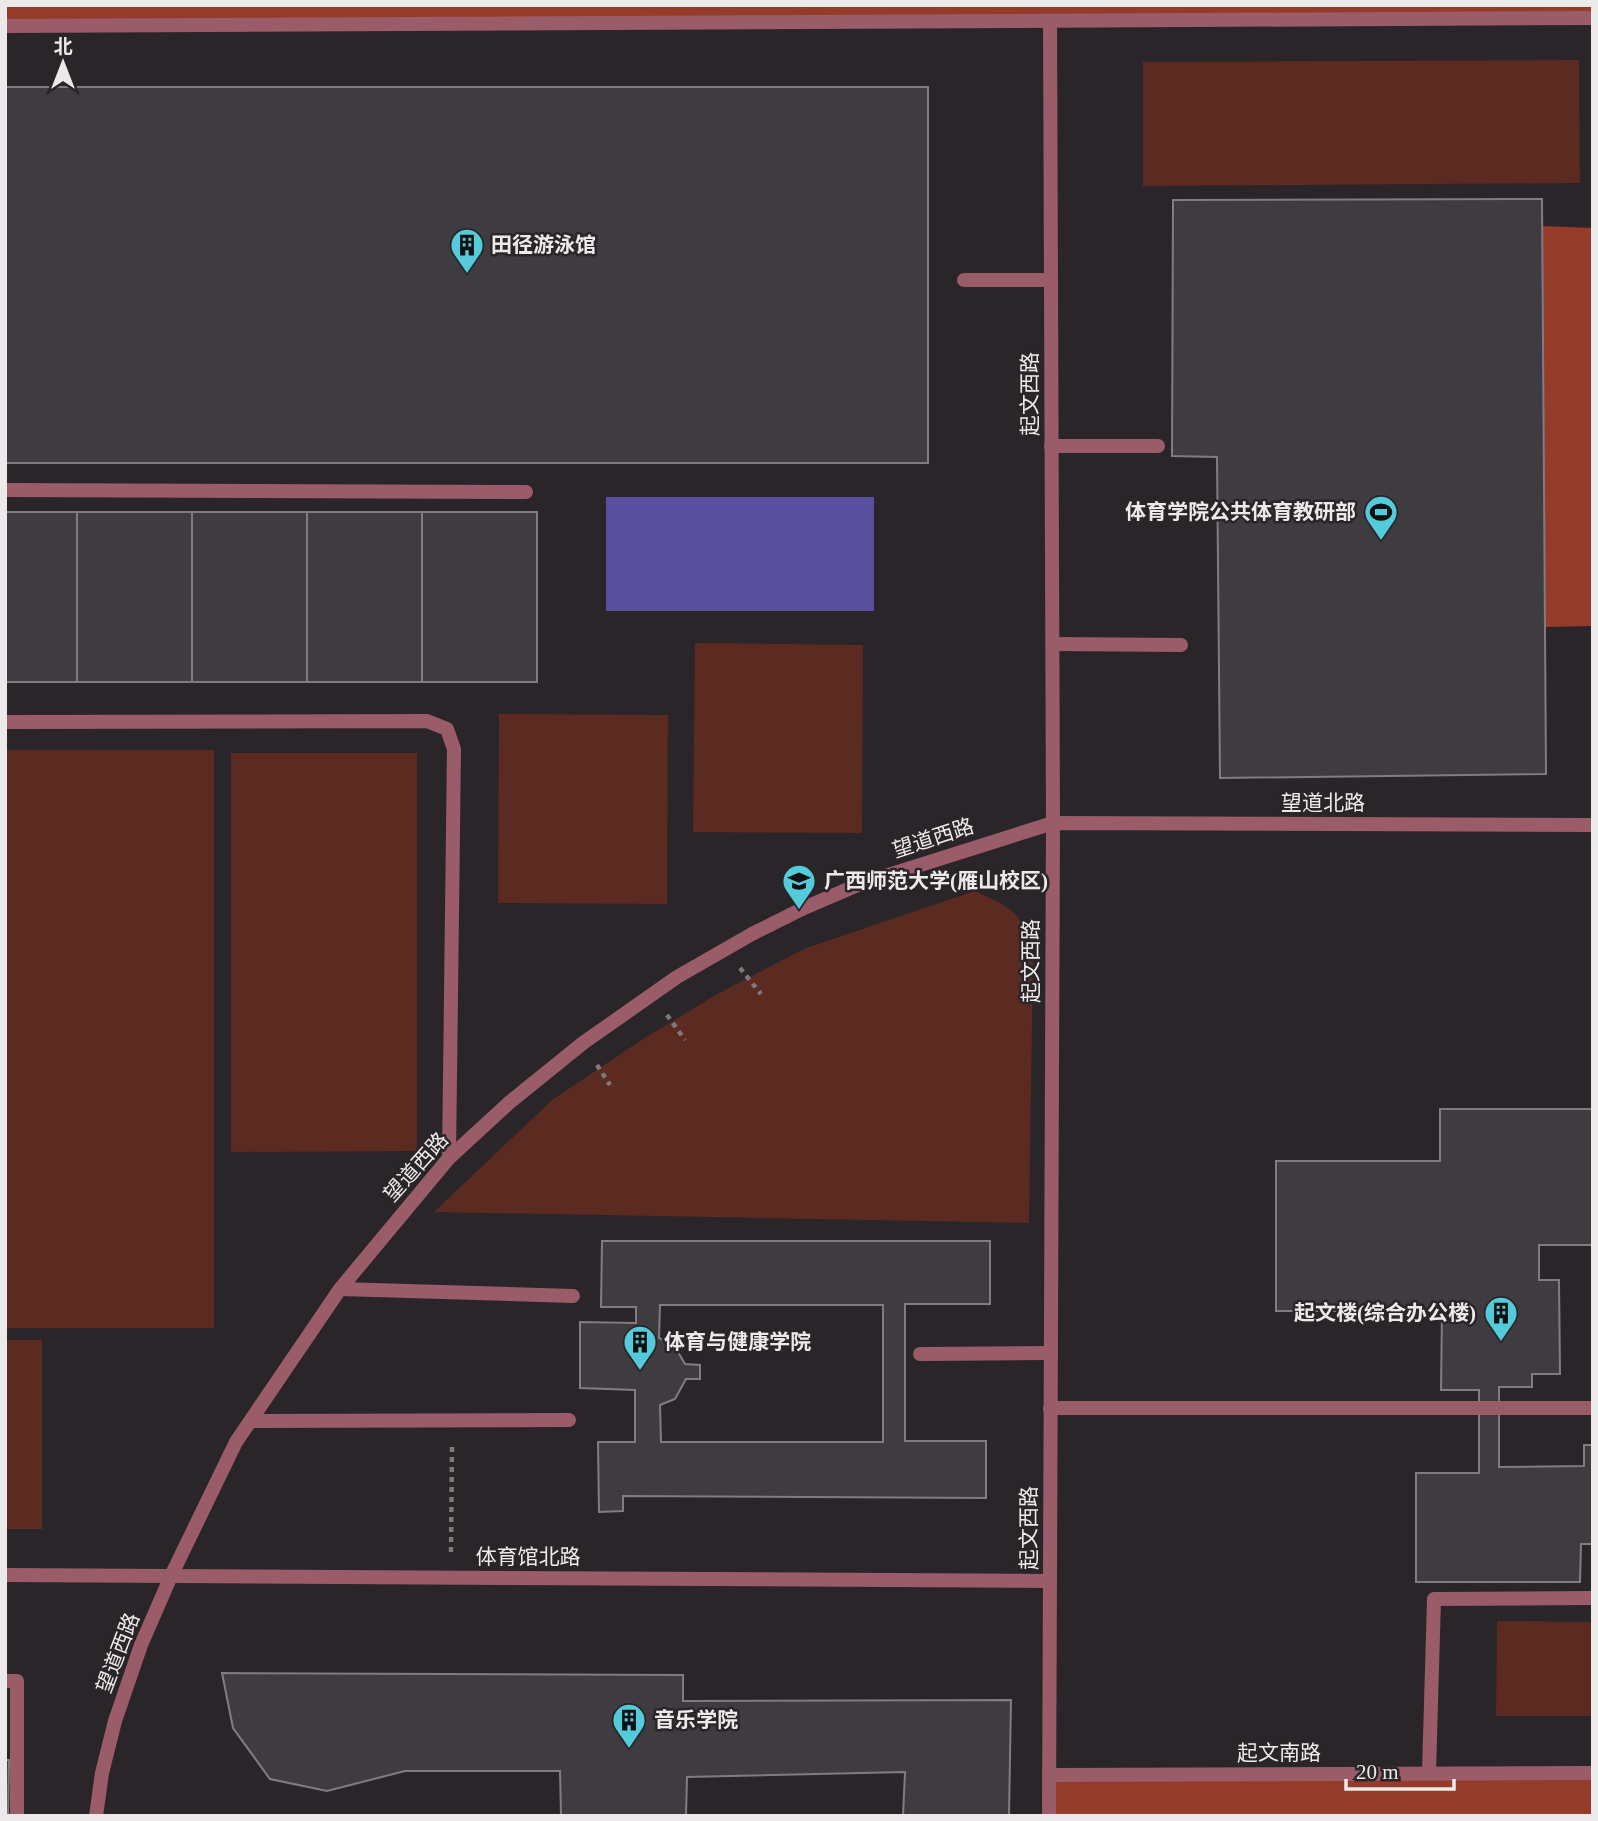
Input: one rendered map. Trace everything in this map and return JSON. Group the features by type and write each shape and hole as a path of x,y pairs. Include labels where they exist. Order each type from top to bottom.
{"street":[{"path":"5,26 1593,18"},
{"name":"起文西路","path":"1049,1816 1053,823 1050,22"},
{"path":"964,280 1051,281"},
{"path":"1051,446 1158,446"},
{"path":"5,490 526,492"},
{"path":"1052,644 1181,645"},
{"path":"5,722 427,721 447,729 454,749 449,1158"},
{"name":"望道北路","path":"1053,823 1593,825"},
{"name":"望道西路","path":"96,1816 102,1773 115,1721 141,1646 171,1576 236,1442 340,1289 449,1158 510,1102 583,1044 677,977 724,948 804,908 860,884 1053,823"},
{"path":"340,1289 573,1296"},
{"path":"920,1354 1051,1353"},
{"path":"1050,1408 1593,1408"},
{"path":"251,1421 569,1420"},
{"name":"体育馆北路","path":"5,1575 1050,1581"},
{"path":"1429,1773 1434,1599 1593,1598"},
{"path":"5,1681 18,1681 18,1816"},
{"name":"起文南路","path":"1049,1775 1593,1773"}],"path":[{"path":"451,1578 452,1420"}],"shaded area":[{"path":"5,5 1593,5 1593,18 5,26"},
{"path":"1579,60 1580,183 1143,186 1143,62"},
{"path":"1542,226 1593,228 1593,626 1545,627"},
{"path":"606,497 874,497 874,611 606,611"},
{"path":"695,643 863,645 862,833 693,832"},
{"path":"499,714 668,715 667,904 498,903"},
{"path":"5,750 214,750 214,1328 5,1328"},
{"path":"231,753 417,753 417,1151 231,1152"},
{"path":"975,891 1016,914 1025,930 1033,958 1029,1223 434,1212 552,1100 643,1039 719,993 806,948"},
{"path":"5,1340 42,1340 42,1529 5,1529"},
{"path":"1497,1621 1593,1622 1593,1716 1496,1716"},
{"path":"1593,1773 1593,1816 1049,1816 1049,1775"}],"building":[{"name":"田径游泳馆","path":"5,87 928,87 928,463 5,463"},
{"name":"体育学院公共体育教研部","path":"1542,199 1546,774 1220,778 1217,457 1172,456 1173,200"},
{"path":"5,512 77,512 77,682 5,682"},
{"path":"77,512 192,512 192,682 77,682"},
{"path":"192,512 307,512 307,682 192,682"},
{"path":"307,512 422,512 422,682 307,682"},
{"path":"422,512 537,512 537,682 422,682"},
{"name":"起文楼(综合办公楼)","path":"1440,1109 1593,1109 1593,1245 1539,1245 1539,1280 1559,1280 1560,1374 1532,1374 1532,1387 1499,1387 1499,1467 1584,1466 1584,1445 1593,1445 1593,1544 1581,1544 1580,1582 1416,1582 1416,1473 1479,1473 1479,1390 1441,1390 1442,1311 1276,1311 1276,1161 1440,1161"},
{"name":"体育与健康学院","path":"602,1241 990,1241 990,1304 905,1304 905,1441 986,1441 986,1498 623,1496 623,1511 599,1512 598,1442 635,1442 635,1390 580,1388 580,1322 636,1323 636,1307 601,1307","holes":["660,1305 883,1305 883,1442 661,1442 660,1405 675,1399 686,1379 700,1379 700,1365 685,1364 674,1345 659,1338"]},
{"name":"音乐学院","path":"222,1673 683,1675 683,1701 1011,1700 1009,1816 903,1816 905,1772 687,1777 686,1816 561,1816 560,1771 405,1771 327,1791 270,1779 233,1728"},
{"path":"5,1760 9,1760 8,1816 5,1816"}],"place":[{"name":"田径游泳馆","path":"467,275"},
{"name":"体育学院公共体育教研部","path":"1381,542"},
{"name":"广西师范大学(雁山校区)","path":"799,911"},
{"name":"起文楼(综合办公楼)","path":"1501,1343"},
{"name":"体育与健康学院","path":"640,1372"},
{"name":"音乐学院","path":"629,1750"}]}
